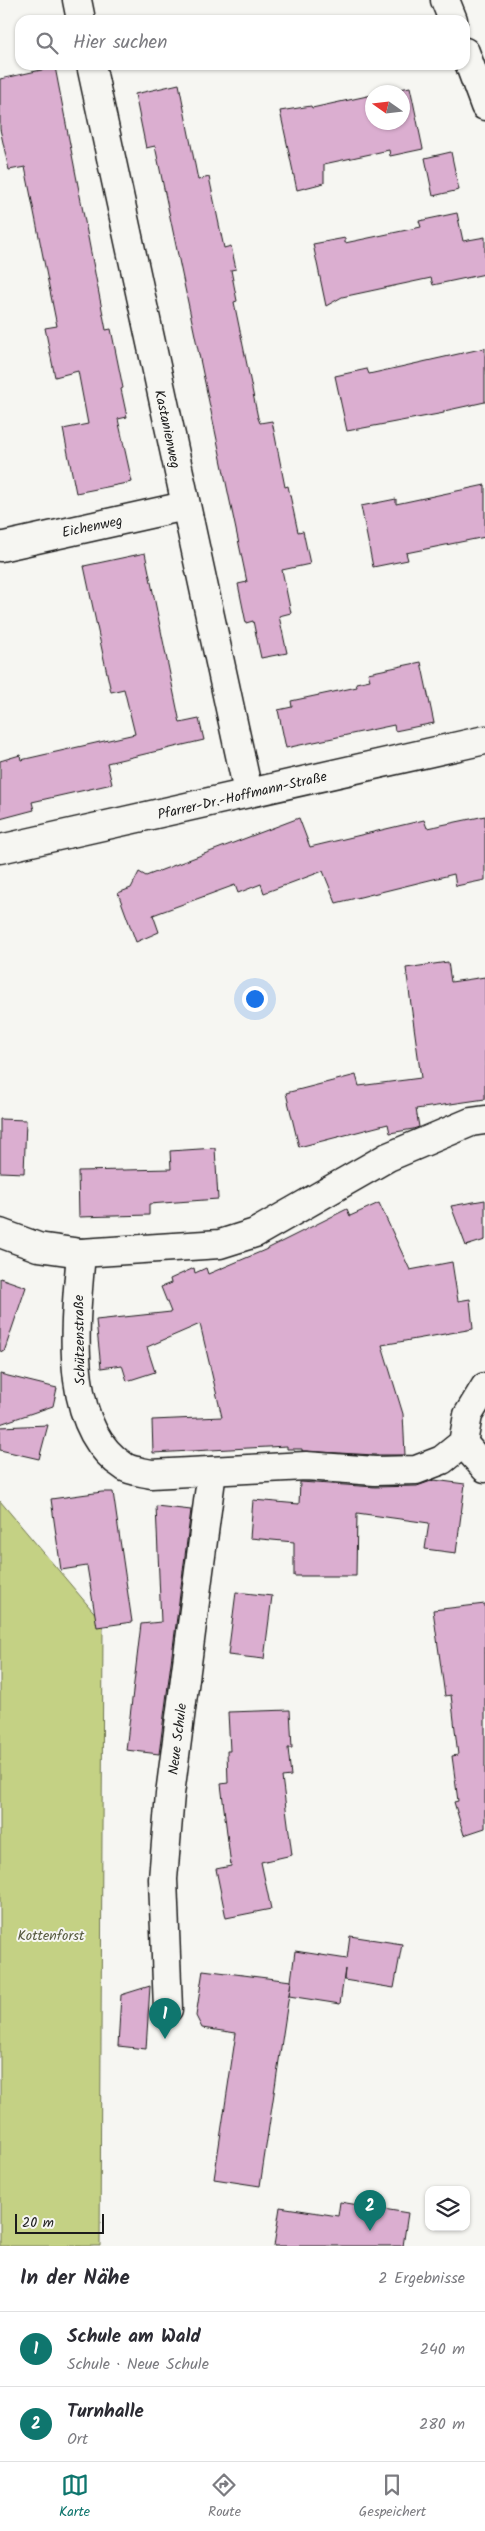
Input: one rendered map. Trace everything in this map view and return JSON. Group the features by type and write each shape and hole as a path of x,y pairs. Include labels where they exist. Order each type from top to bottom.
{"street":[{"path":"77,0 80,15"},
{"path":"445,0 451,15"},
{"path":"470,66 485,106"},
{"name":"Kastanienweg","path":"92,70 248,792"},
{"name":"Eichenweg","path":"0,547 185,506"},
{"name":"Pfarrer-Dr.-Hoffmann-Straße","path":"0,849 485,740"},
{"path":"0,1233 38,1247 81,1253 220,1244 256,1233 388,1157 471,1122 485,1120"},
{"name":"Schützenstraße","path":"81,1253 76,1326 79,1389 90,1429 109,1452 126,1467 151,1474 306,1466 374,1471 416,1470 442,1460 463,1443"},
{"path":"485,1387 468,1415 463,1443 485,1468"},
{"name":"Neue Schule","path":"168,2010 163,1879 170,1794 212,1471"}],"green space":[{"name":"Kottenforst","path":"0,1501 103,1623 100,2246 0,2246"}],"building":[{"path":"41,70 56,70 106,330 111,329 123,388 121,389 127,417 118,419 132,482 76,493 63,429 88,424 78,371 55,377 45,328 57,326 25,167 9,170 0,129 0,79"},
{"path":"179,84 198,180 209,177 224,248 231,246 236,269 231,270 237,301 234,302 258,418 260,423 272,421 285,487 288,486 298,532 303,531 310,564 282,570 291,613 279,616 287,653 261,658 253,621 246,623 238,584 247,582 155,146 146,148 135,94"},
{"path":"410,87 423,149 390,156 389,150 324,164 324,183 297,190 280,111 311,106 312,108 365,97 365,130 410,130"},
{"path":"451,152 459,190 433,196 425,158"},
{"path":"457,213 463,241 485,237 485,274 433,285 431,278 342,297 326,306 313,244 345,238 345,243 421,227 419,221"},
{"path":"485,348 485,402 444,411 444,413 347,431 335,376 367,369 369,374"},
{"path":"485,485 485,537 406,553 408,560 373,567 361,506 396,499 396,504"},
{"path":"145,553 180,723 199,719 204,740 107,763 112,784 32,802 34,810 0,819 0,761 20,755 21,760 135,734 124,689 111,692 84,566"},
{"path":"421,662 434,723 395,731 394,725 286,748 278,710 292,707 291,701 357,687 356,683 370,680 368,673"},
{"path":"485,816 485,880 456,886 454,874 336,903 323,871 264,893 261,884 238,893 235,885 153,915 159,932 136,942 118,893 131,888 139,872 146,876 299,818 310,847 424,820 427,828"},
{"path":"448,962 451,982 485,977 485,1099 416,1109 419,1127 413,1129 390,1133 388,1124 299,1147 286,1093 356,1075 359,1086 421,1078 406,968"},
{"path":"0,1119 26,1120 24,1173 0,1172"},
{"path":"215,1148 218,1199 149,1204 149,1215 79,1217 78,1171 171,1169 170,1151"},
{"path":"485,1200 485,1240 466,1246 451,1206"},
{"path":"379,1203 410,1270 452,1262 458,1301 470,1299 473,1329 382,1345 403,1414 405,1455 302,1451 302,1449 287,1449 287,1446 153,1453 152,1420 222,1417 200,1324 147,1347 155,1372 127,1381 122,1365 101,1368 96,1320 171,1312 161,1287 171,1283 170,1279 194,1268 195,1273 206,1268 208,1274 265,1250 347,1209 350,1216"},
{"path":"0,1278 26,1287 4,1352 0,1351"},
{"path":"0,1374 57,1388 53,1406 0,1424"},
{"path":"48,1425 39,1459 0,1450 0,1427"},
{"path":"434,1480 465,1484 456,1553 425,1549 429,1523 357,1513 356,1576 294,1576 294,1542 250,1538 253,1500 299,1504 300,1482 375,1487 417,1486"},
{"path":"113,1492 132,1622 97,1627 87,1566 61,1570 51,1499"},
{"path":"156,1506 191,1510 159,1754 126,1750 141,1624 161,1622"},
{"path":"236,1592 272,1596 264,1659 228,1655"},
{"path":"485,1604 485,1828 464,1835 454,1802 458,1801 452,1756 458,1755 451,1695 445,1696 433,1610"},
{"path":"290,1710 292,1748 288,1748 291,1776 282,1777 292,1855 261,1862 271,1909 226,1918 216,1869 231,1866 221,1784 228,1783 227,1751 230,1751 228,1712"},
{"path":"350,1936 402,1944 394,1988 344,1980 345,1969 340,2004 289,1996 295,1951 347,1959"},
{"path":"203,1970 291,1981 260,2186 214,2179 236,2033 202,2028 196,2016"},
{"path":"150,1986 146,2049 118,2046 121,1995"},
{"path":"340,2202 408,2213 403,2246 274,2246 280,2207 338,2216"}],"place":[{"name":"Schule am Wald","path":"165,2039"},
{"name":"Turnhalle","path":"370,2231"}]}
